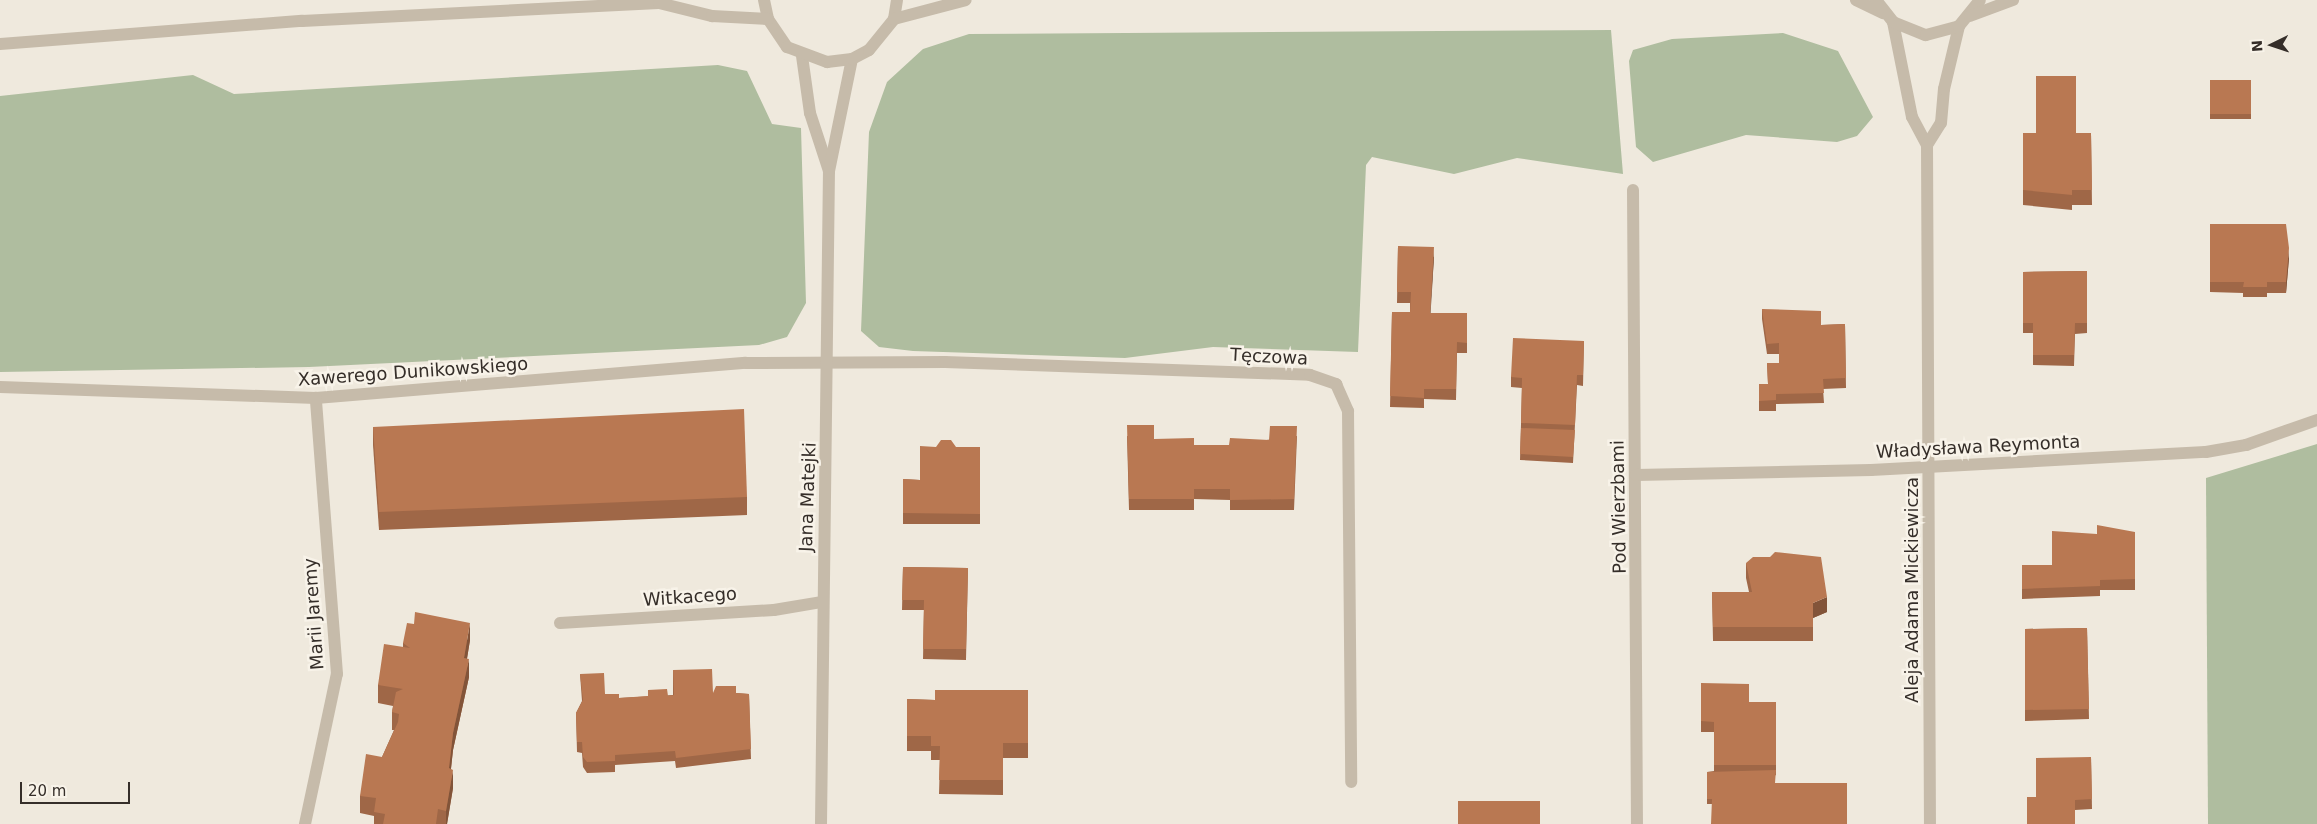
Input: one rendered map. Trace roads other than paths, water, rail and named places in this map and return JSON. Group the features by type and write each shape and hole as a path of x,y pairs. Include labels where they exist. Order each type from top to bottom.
{"street":[{"path":"764,0 768,19 775,34 802,56 827,62 852,59 877,43 894,19 896,0"},
{"path":"894,19 966,0"},
{"path":"1856,0 1883,13"},
{"path":"1876,0 1883,13 1892,22 1926,34 1959,26 1970,16 1980,0"},
{"path":"1970,16 2013,0"},
{"path":"0,44 302,21 662,1 712,16 768,19"},
{"name":"Aleja Adama Mickiewicza","path":"1892,22 1912,117 1928,145 1930,824"},
{"path":"1928,145 1941,123 1944,89 1959,26"},
{"name":"Jana Matejki","path":"802,56 810,113 829,171"},
{"name":"Jana Matejki","path":"821,824 822,602 829,364 829,171 852,59"},
{"name":"Pod Wierzbami","path":"1633,190 1637,824"},
{"name":"Tęczowa","path":"829,364 945,362 1310,375 1336,384 1349,420 1350,782"},
{"name":"Xawerego Dunikowskiego","path":"0,387 316,398 746,363 829,364"},
{"name":"Marii Jaremy","path":"305,824 337,674 316,398"},
{"name":"Władysława Reymonta","path":"1636,475 1929,468 2206,452 2246,445 2317,420"},
{"name":"Witkacego","path":"560,623 774,610 822,602"}]}
